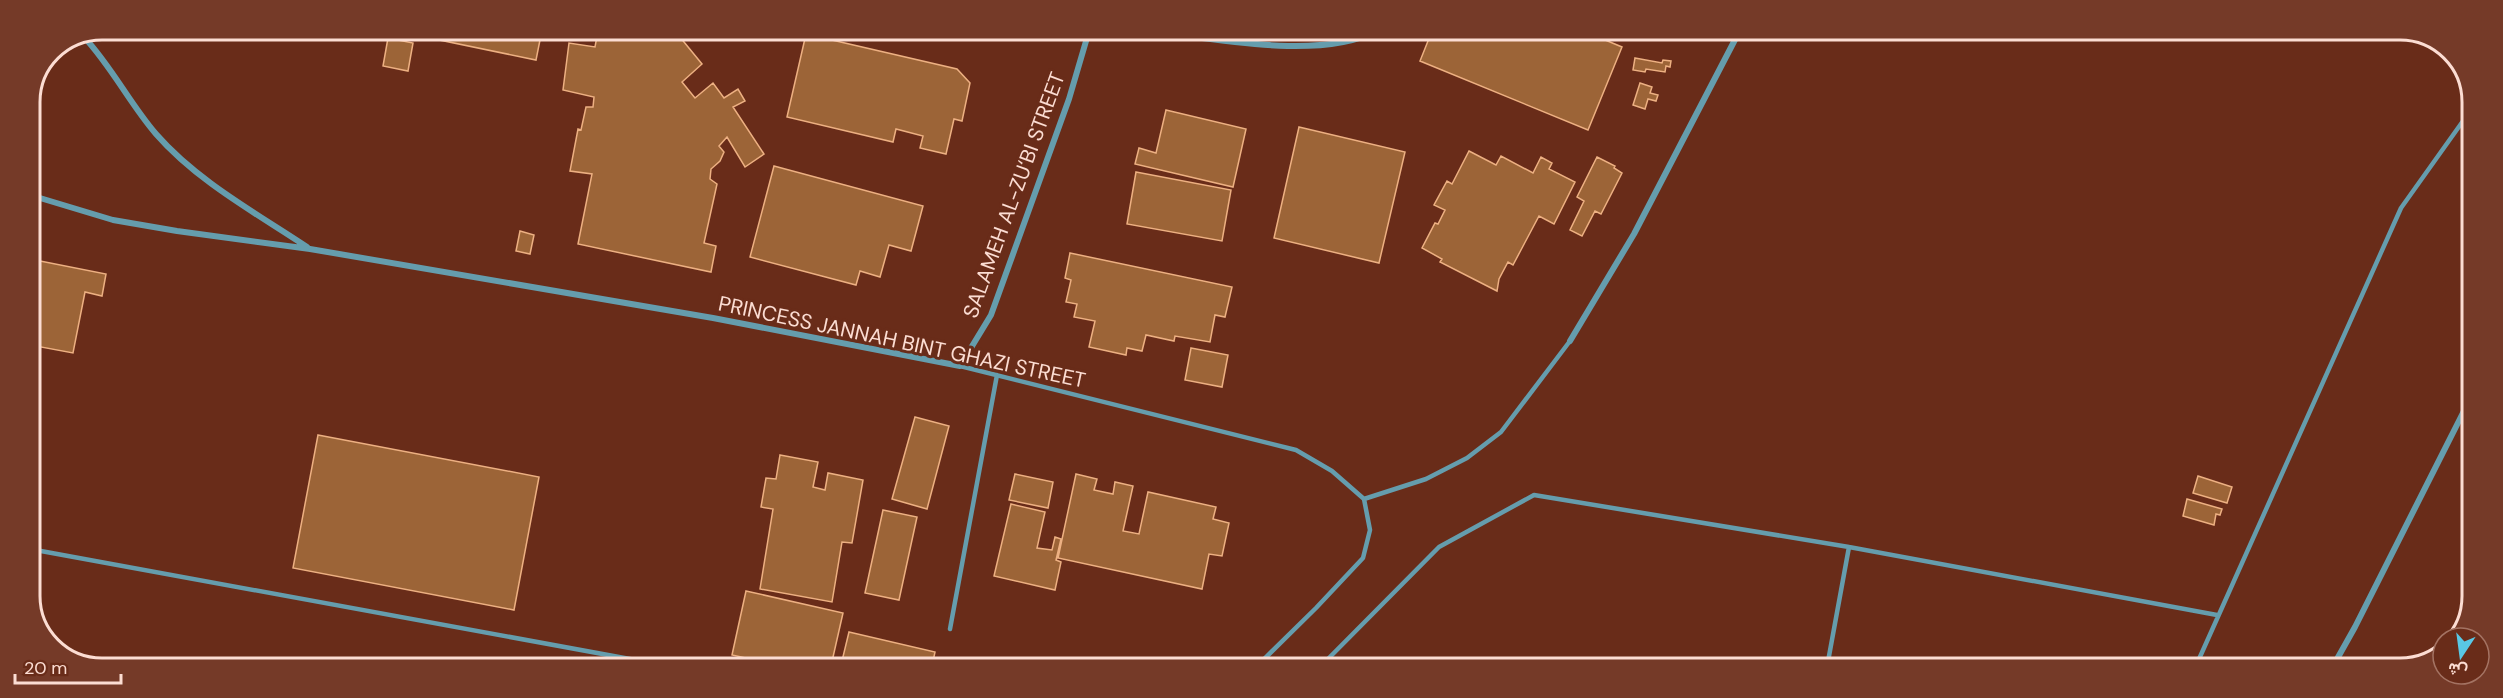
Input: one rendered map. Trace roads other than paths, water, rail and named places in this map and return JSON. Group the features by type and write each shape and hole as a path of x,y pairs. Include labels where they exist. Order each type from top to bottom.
{"street":[{"name":"SALAMEH AL-ZU‘BI STREET","path":"960,366 991,315 1065,110 1086,40"},
{"path":"1226,40 1286,47 1345,44 1355,40"},
{"path":"1570,341 1634,234 1735,40"},
{"name":"PRINCESS JANNAH BINT GHAZI STREET","path":"87,43 155,133 182,161 212,184 310,249"},
{"name":"PRINCESS JANNAH BINT GHAZI STREET","path":"40,198 113,220 310,249 713,318 960,366"},
{"path":"2337,658 2419,503 2462,415"}],"lane":[{"path":"2199,658 2402,208 2462,123"},
{"path":"1265,658 1363,558 1370,530 1364,499 1426,479 1467,459 1501,432 1570,341"},
{"name":"PRINCESS JANNAH BINT GHAZI STREET","path":"960,366 1296,450 1332,471 1364,499"},
{"path":"950,629 998,375"},
{"path":"1329,658 1439,547 1534,495 1850,548 2217,615"},
{"path":"1829,658 1850,548"},
{"path":"41,551 624,658"}]}
